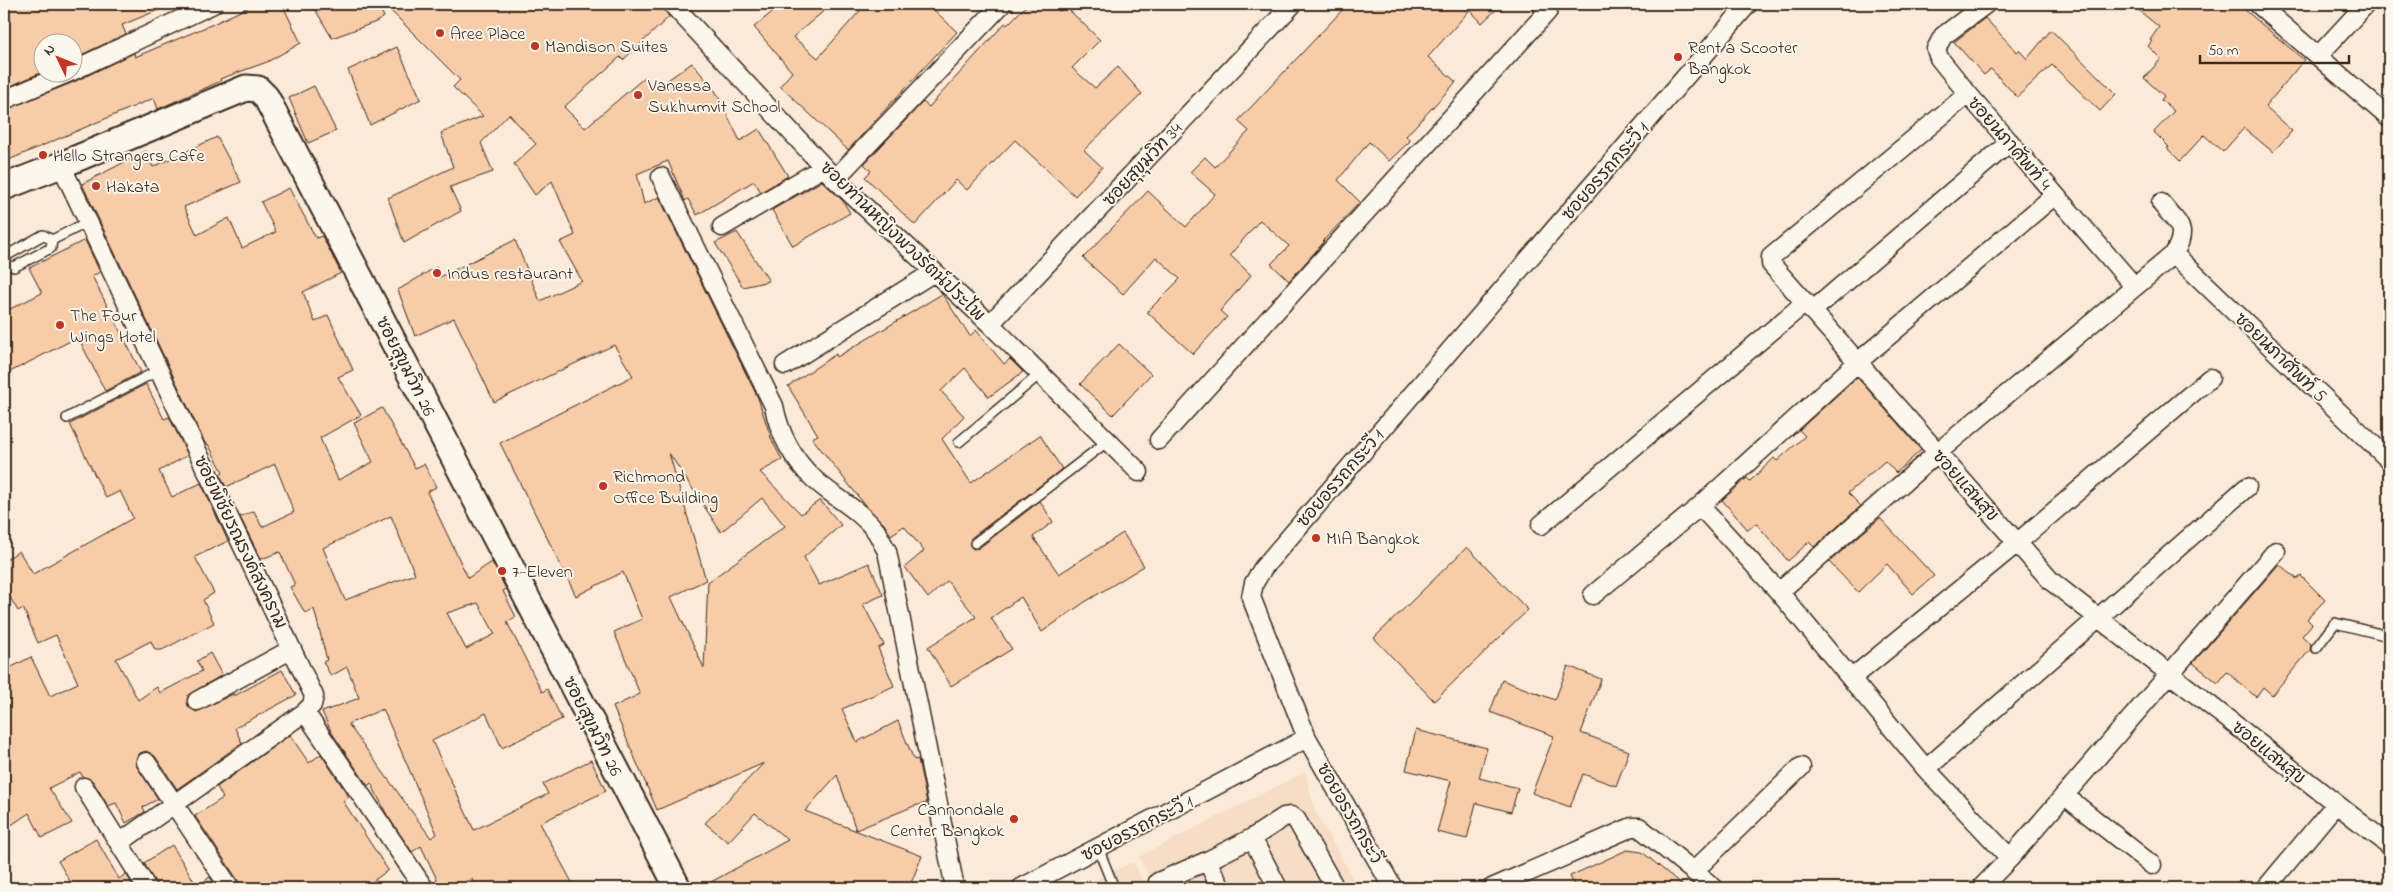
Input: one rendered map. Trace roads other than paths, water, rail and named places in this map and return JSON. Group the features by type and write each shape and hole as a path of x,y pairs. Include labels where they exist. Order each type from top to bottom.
{"street":[{"path":"82,67 213,4"},
{"name":"ซอยท่านหญิงพวงรัตน์ประไพ","path":"672,4 830,173 990,324 1139,472"},
{"path":"722,228 830,173 1002,4"},
{"name":"ซอยสุขุมวิท 34","path":"990,324 1293,4"},
{"name":"ซอยอรรถกระวี 1","path":"1021,888 1307,738 1251,597 1254,583 1263,568 1748,4"},
{"name":"ซอยนภาศัพท์ 4","path":"1986,4 1943,36 1936,49 1940,58 1968,94 2134,286"},
{"path":"2258,4 2319,55 2389,118"},
{"path":"2319,55 2366,4"},
{"path":"1159,440 1548,6"},
{"path":"4,100 47,82"},
{"name":"ซอยสุขุมวิท 26","path":"4,187 61,166 246,88 258,89 266,97 678,888"},
{"name":"ซอยแสนสุข","path":"1968,94 1771,257 1770,262 2052,581 2170,672 2335,805 2389,845"},
{"path":"1541,525 2010,142"},
{"name":"ซอยพิชัยรณรงค์สงคราม","path":"61,166 314,696 312,705 305,712"},
{"path":"661,177 774,406 777,422 789,448 813,479 857,512 876,531 887,551 955,888"},
{"path":"1593,595 1700,506 1859,361 2055,195"},
{"path":"1779,592 1937,453 2174,254 2182,239 2182,230 2160,203"},
{"name":"ซอยนภาศัพท์ 5","path":"2174,254 2389,460"},
{"path":"785,365 934,272"},
{"path":"1852,678 2017,543 2210,378"},
{"path":"1926,769 2247,487"},
{"path":"1700,506 1779,592 1926,769 2010,858"},
{"path":"1981,888 2065,796 2170,672 2276,552"},
{"path":"197,701 292,649"},
{"path":"119,843 305,712 424,888"},
{"name":"ซอยอรรถกระวี","path":"1307,738 1393,888"},
{"path":"146,762 230,888"},
{"path":"1694,871 1800,766"},
{"path":"84,786 147,888"},
{"path":"2065,796 2152,865"},
{"path":"2266,888 2335,805"},
{"path":"1158,882 1207,861 1252,838 1284,817 1291,816 1296,818 1335,888"},
{"path":"1492,888 1632,827 1639,827 1714,888"},
{"path":"1252,838 1278,888"},
{"path":"1207,861 1221,888"}],"lane":[{"path":"52,240 88,222"},
{"path":"43,235 52,240 51,248 14,266 6,265 6,256 43,235"},
{"path":"67,418 159,370"},
{"path":"959,442 1040,374"},
{"path":"975,543 1108,441"},
{"path":"2316,648 2335,623 2389,636"},
{"path":"1098,848 1114,888"}],"place":[{"name":"Aree Place","path":"440,33"},
{"name":"Mandison Suites","path":"535,46"},
{"name":"Rent a Scooter Bangkok","path":"1678,57"},
{"name":"Vanessa Sukhumvit School","path":"638,95"},
{"name":"Hello Strangers Cafe","path":"43,155"},
{"name":"Hakata","path":"96,186"},
{"name":"Indus restaurant","path":"437,273"},
{"name":"The Four Wings Hotel","path":"60,325"},
{"name":"Richmond Office Building","path":"603,486"},
{"name":"MIA Bangkok","path":"1316,538"},
{"name":"7-Eleven","path":"502,571"},
{"name":"Cannondale Center Bangkok","path":"1014,819"}]}
